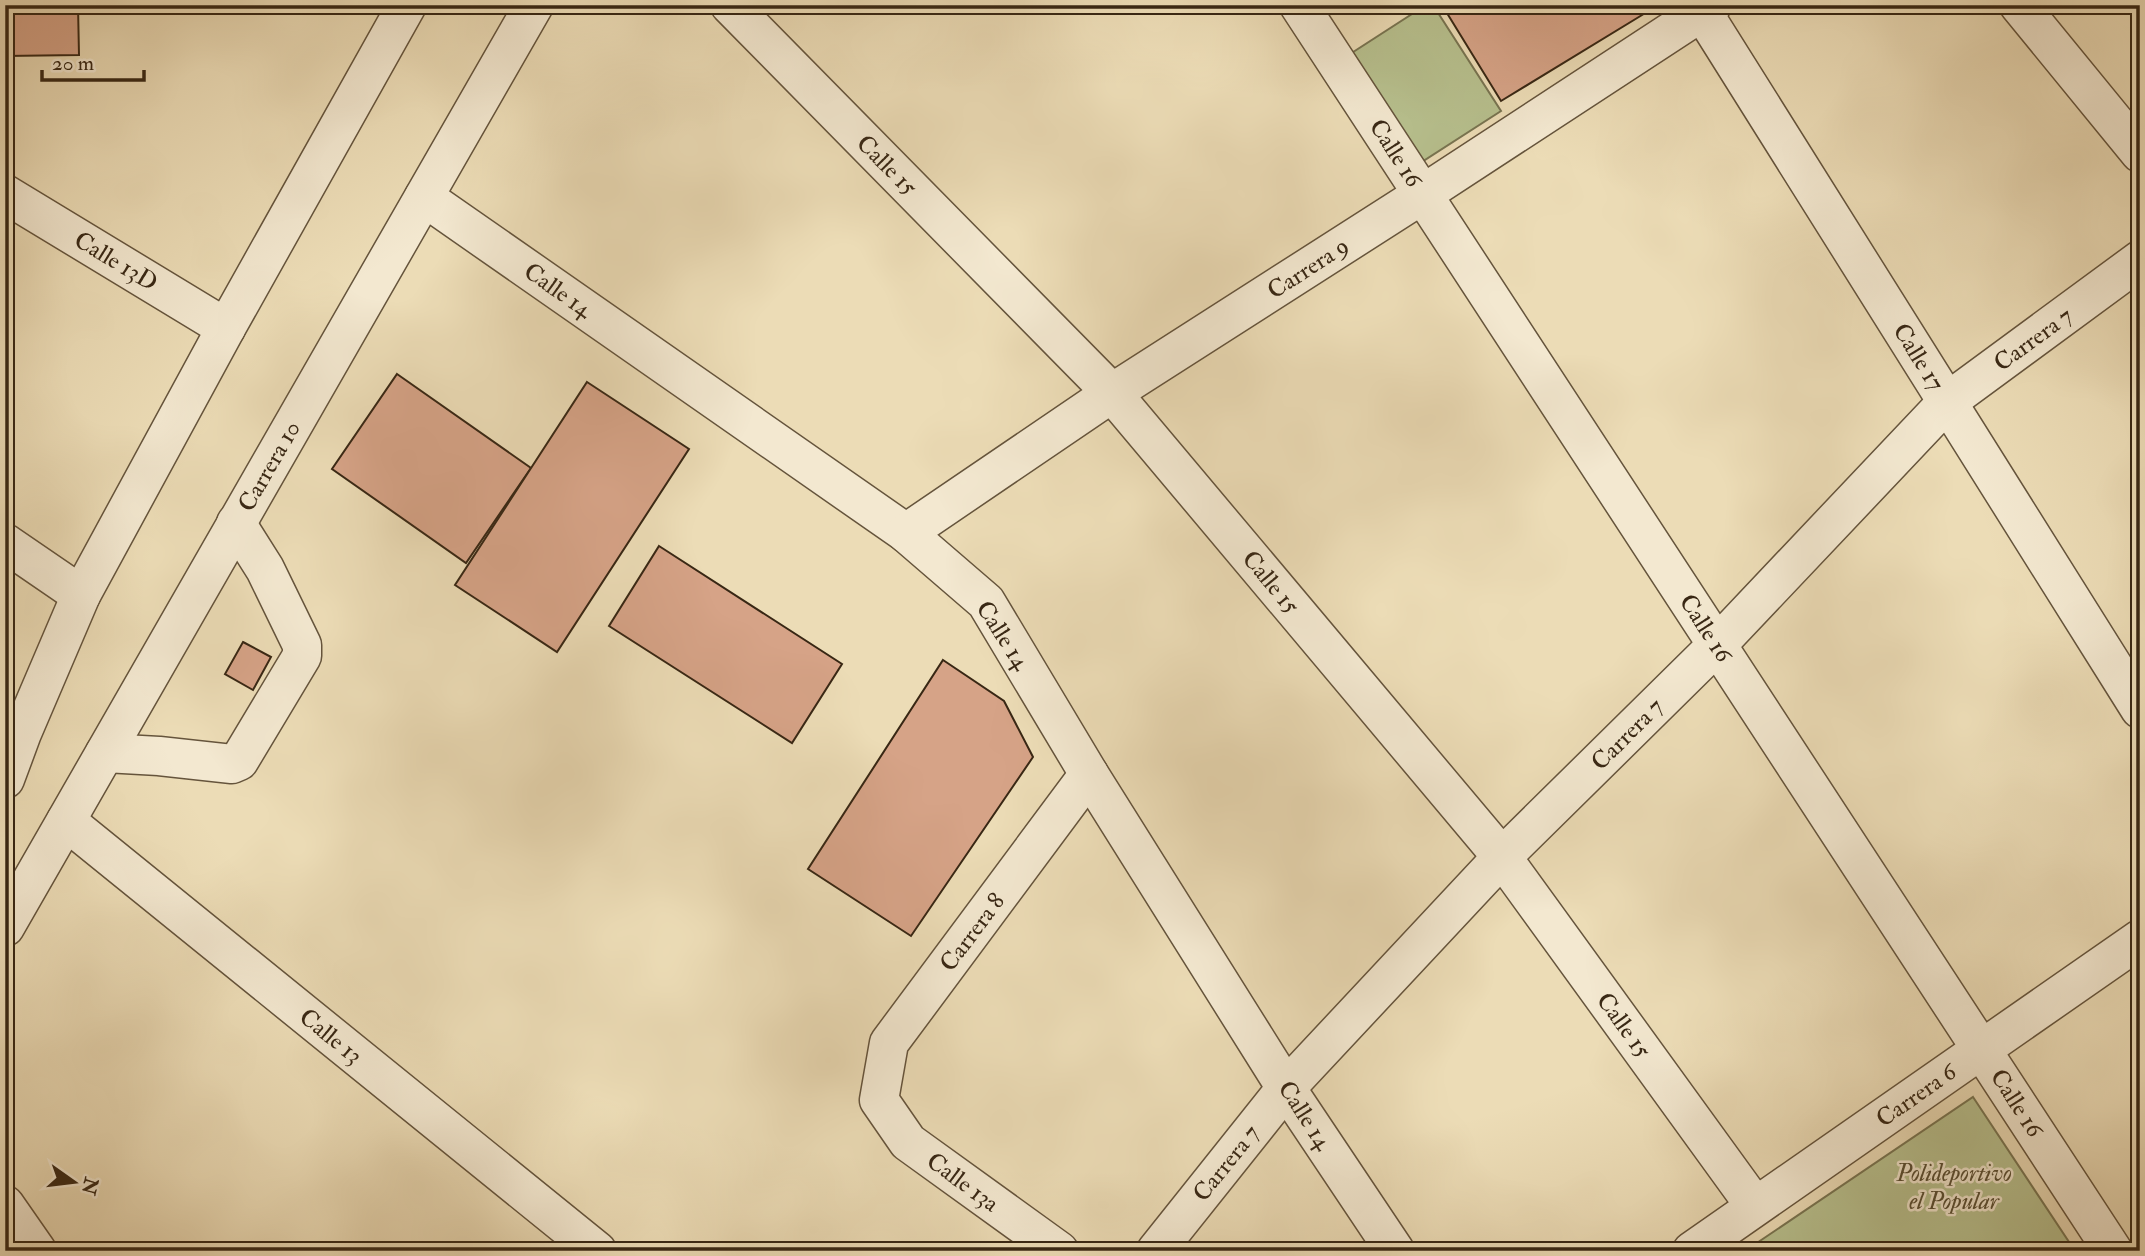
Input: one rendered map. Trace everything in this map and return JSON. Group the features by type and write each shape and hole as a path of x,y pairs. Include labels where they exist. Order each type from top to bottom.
{"street":[{"path":"5,779 81,595 226,328 407,5"},
{"name":"Carrera 10","path":"11,904 66,821 534,5"},
{"name":"Calle 15","path":"730,5 1112,393 1502,857 1755,1206"},
{"name":"Calle 16","path":"1299,5 2113,1251"},
{"path":"2019,5 2140,153"},
{"name":"Carrera 9","path":"906,533 1112,393 1423,194 1704,7"},
{"name":"Calle 17","path":"1704,7 2140,709"},
{"name":"Calle 13D","path":"5,194 226,328"},
{"name":"Calle 14","path":"424,197 906,533 986,602 1089,774 1286,1088 1395,1251"},
{"name":"Carrera 7","path":"1156,1251 1286,1088 1502,857 1717,645 1947,402 2140,260"},
{"path":"105,753 232,764 239,761 302,656 302,645 265,569 236,523"},
{"path":"5,543 81,595"},
{"name":"Carrera 8","path":"879,1100 889,1043 1089,774"},
{"name":"Calle 13","path":"66,821 597,1251"},
{"name":"Carrera 6","path":"1692,1251 2140,939"},
{"name":"Calle 13a","path":"879,1100 908,1142 1059,1251"},
{"path":"5,1205 37,1251"}],"green space":[{"path":"1426,5 1433,5 1501,111 1417,165 1347,56"},
{"name":"Polideportivo el Popular","path":"1973,1097 2075,1251 1745,1251"}],"building":[{"path":"5,5 78,5 79,55 5,56"},
{"path":"1442,5 1643,5 1647,12 1501,101"},
{"path":"397,374 531,468 466,563 332,469"},
{"path":"587,382 689,449 557,652 455,585"},
{"path":"659,546 842,664 792,743 609,626"},
{"path":"243,642 271,657 253,690 225,674"},
{"path":"943,660 1004,701 1033,757 911,936 808,869"}]}
